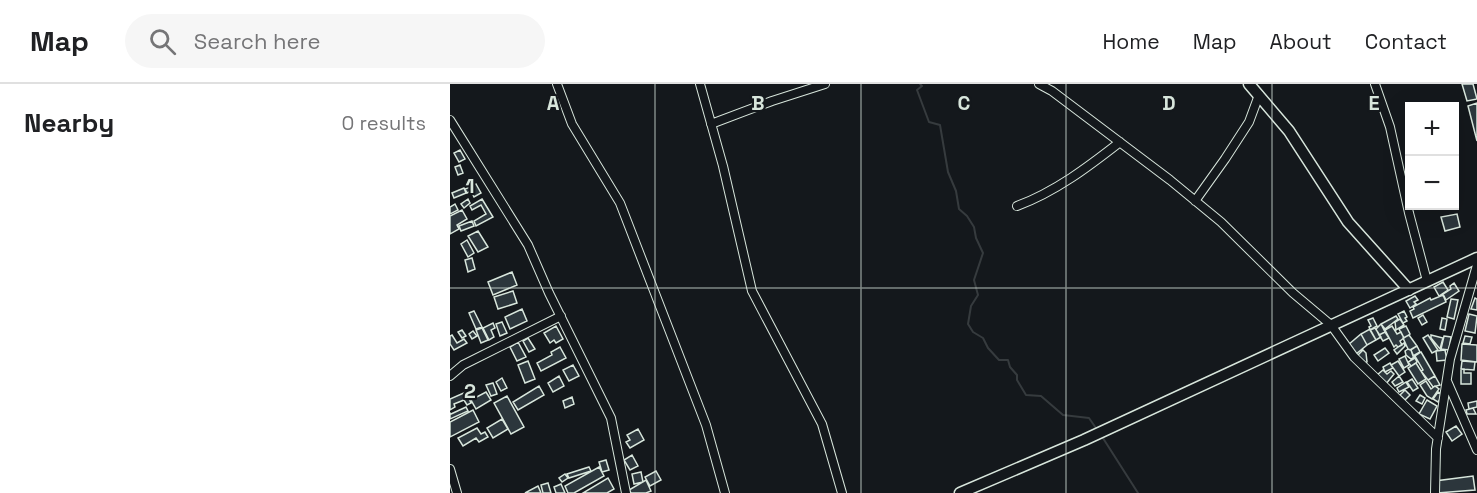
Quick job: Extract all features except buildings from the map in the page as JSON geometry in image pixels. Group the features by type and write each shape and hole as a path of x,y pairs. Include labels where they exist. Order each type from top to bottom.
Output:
{"main road":[{"path":"1249,84 1289,131 1348,222 1409,290"},
{"path":"960,493 1146,412 1477,258"}],"street":[{"path":"557,84 572,124 620,203 706,425 725,493"},
{"path":"700,84 723,166 752,291 822,424 842,493"},
{"path":"711,124 825,84"},
{"path":"1039,84 1052,91 1120,142 1221,222 1293,293 1331,326 1354,357 1438,438"},
{"path":"1375,84 1390,127 1427,281"},
{"path":"1195,201 1249,122 1259,95"},
{"path":"450,120 528,245 611,418 626,493"},
{"path":"1017,206 1031,201 1084,170 1120,142"},
{"path":"1435,493 1438,438 1450,359 1477,266"},
{"path":"450,376 463,364 561,316"},
{"path":"1447,381 1477,450"},
{"path":"450,469 457,493"}],"waterway":[{"path":"920,84 922,86 917,90 929,122 940,125 948,172 956,191 959,209 974,227 983,253 974,280 978,295 971,306 968,324 973,332 983,338 988,348 999,360 1008,360 1026,395 1041,396 1063,415 1089,418 1098,431"},
{"path":"1101,435 1138,493"}]}
